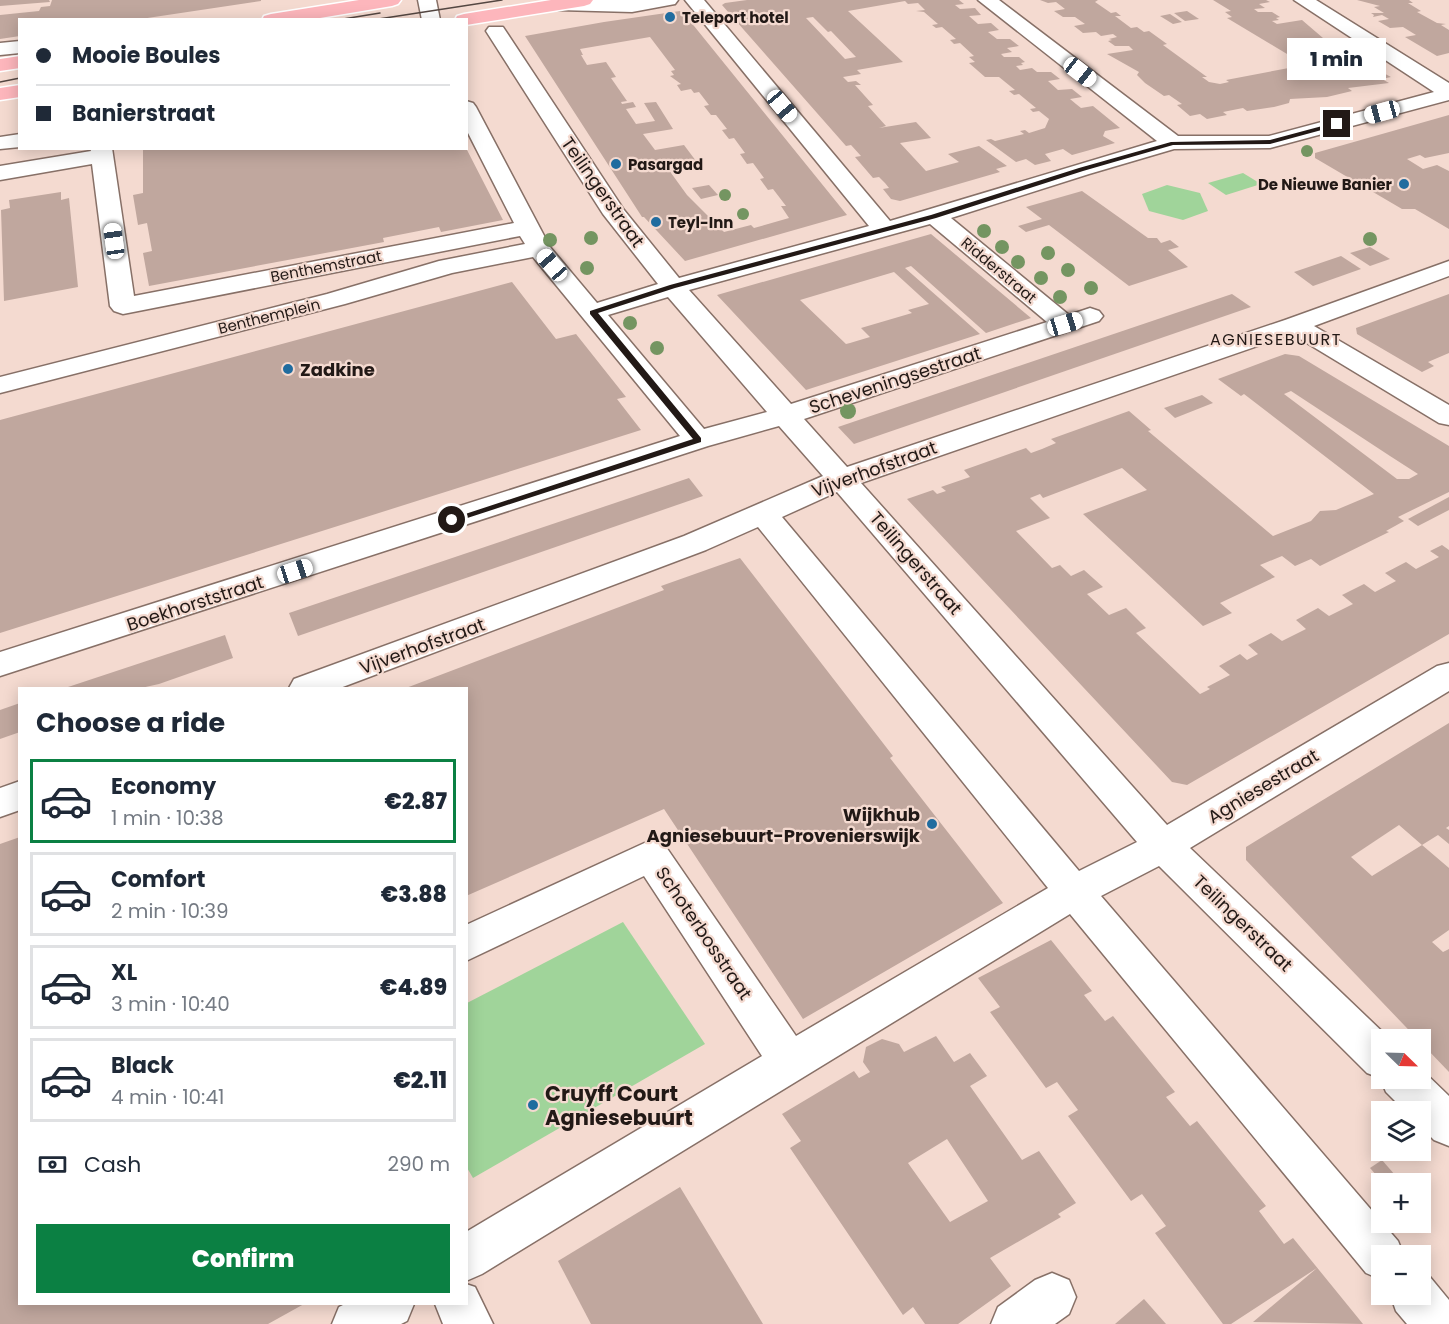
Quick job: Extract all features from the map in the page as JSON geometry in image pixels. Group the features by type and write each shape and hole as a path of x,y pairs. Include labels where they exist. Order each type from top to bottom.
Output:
{"main road":[{"path":"283,18 392,0"},
{"path":"468,19 584,0"},
{"path":"0,65 18,62"},
{"path":"0,94 18,91"}],"street":[{"path":"427,0 431,18"},
{"path":"559,4 632,6 669,0"},
{"path":"694,0 884,229"},
{"path":"987,0 1173,143"},
{"path":"1303,0 1449,93"},
{"name":"Teilingerstraat","path":"496,31 615,214 673,287 1163,846 1371,1048"},
{"path":"0,49 18,46"},
{"path":"593,312 673,287 934,216 1081,169 1173,143 1270,142 1449,93"},
{"path":"468,111 534,238 698,440"},
{"path":"0,143 18,140"},
{"path":"0,173 101,152"},
{"name":"Benthemstraat","path":"101,152 123,306 534,238"},
{"name":"Ridderstraat","path":"934,216 1065,324"},
{"name":"Benthemplein","path":"0,384 336,299 534,238"},
{"name":"Vijverhofstraat","path":"309,687 696,543 842,478 1294,325 1449,268"},
{"name":"Scheveningsestraat","path":"698,440 787,415 1090,316"},
{"path":"1294,325 1449,417"},
{"name":"Boekhorststraat","path":"0,664 698,440"},
{"path":"762,512 1074,892 1372,1245"},
{"name":"Agniesestraat","path":"1074,892 1163,846 1449,675"},
{"path":"0,803 18,796"},
{"name":"Schoterbosstraat","path":"468,943 651,855 790,1062"},
{"path":"468,1257 1074,892"},
{"path":"1412,1089 1449,1125"},
{"path":"1015,1324 1052,1297"},
{"path":"356,1324 388,1305"},
{"path":"459,1305 469,1324"},
{"path":"1422,1305 1438,1324"}],"green space":[{"path":"1243,173 1261,184 1226,195 1208,183"},
{"path":"1167,185 1200,193 1208,211 1183,220 1149,211 1142,194"},
{"name":"Cruyff Court Agniesebuurt","path":"623,922 705,1044 473,1178 468,1169 468,1002"}],"building":[{"path":"0,0 49,0 50,2 0,6"},
{"path":"52,0 261,0 147,18 18,18 18,36 0,39 0,15 39,11 41,7 50,6"},
{"path":"747,0 959,0 964,4 955,5 960,9 975,8 981,15 969,16 978,24 991,23 999,30 988,32 997,39 1010,39 1019,46 1007,48 1012,52 1001,54 1004,57 1019,57 1025,62 1021,63 1023,65 1016,66 1020,70 1032,68 1037,72 1051,72 1060,79 1048,81 1058,90 1072,89 1082,97 1070,99 1076,104 1081,108 1093,106 1120,128 1105,131 1103,136 1115,143 1072,155 1063,149 1045,154 1051,161 1035,165 1026,159 1016,162 986,140 995,141 1024,134 1020,131 1025,130 1029,133 1045,128 1049,119 1039,111 1033,112 1030,109 1036,108 1019,94 1014,95 1009,91 1015,90 999,77 985,77 969,63 975,62 969,57 974,56 960,43 954,44 950,40 956,39 942,27 936,28 932,25 938,24 924,12 916,11 925,10 918,3 908,4 905,1 848,11 903,62 857,70 861,74 843,77 848,82 856,81 861,85 855,85 873,105 868,106 886,126 879,128 916,122 931,138 900,143 926,171 959,162 948,154 979,146 1007,166 996,169 1000,172 900,201 891,199 883,189 889,188 885,183 879,177 873,178 855,157 861,156 851,145 846,146 722,5","holes":["813,17 828,32 831,31 856,57 845,59 806,18"]},
{"path":"1040,0 1098,0 1095,2 1111,13 1116,12 1121,16 1115,16 1131,28 1137,27 1144,32 1149,31 1167,44 1163,45 1207,77 1202,77 1209,82 1220,84 1229,82 1226,80 1294,67 1297,70 1307,68 1308,63 1301,59 1297,60 1227,18 1232,17 1225,12 1231,11 1213,0 1266,0 1270,2 1259,4 1265,8 1254,9 1258,12 1272,12 1280,17 1276,18 1279,20 1272,21 1277,24 1302,20 1323,38 1345,46 1362,58 1357,59 1391,77 1382,79 1389,83 1348,88 1352,91 1327,97 1290,99 1289,103 1274,107 1247,111 1243,108 1223,112 1227,115 1207,119 1200,114 1190,116 1177,105 1182,104 1169,95 1164,96 1145,83 1137,75 1139,72 1107,54 1133,50 1129,46 1115,46 1108,41 1117,37 1113,34 1101,36 1096,32 1083,33 1074,26 1085,24 1075,17 1063,17 1054,11 1065,9 1056,2 1048,3"},
{"path":"1357,0 1409,0 1413,3 1408,3 1421,11 1417,12 1437,23 1446,24 1441,25 1449,30 1449,53 1437,56 1405,37 1416,35 1403,27 1390,28 1378,21 1389,19 1382,15 1373,17 1371,13 1384,13 1374,7 1380,6"},
{"path":"680,11 847,215 685,261 642,217 525,36","holes":["650,37 675,70 671,71 674,75 670,76 681,84 677,85 681,91 691,89 694,93 699,92 709,105 704,106 711,115 716,115 727,129 722,130 725,134 729,139 734,138 745,153 740,154 747,164 753,163 764,178 760,179 768,190 773,189 786,206 781,206 789,218 754,228 751,225 724,232 687,195 666,166 696,161 684,145 655,150 643,134 673,129 656,102 644,103 655,121 636,124 626,109 636,107 633,102 622,104 621,102 627,101 611,78 616,77 606,62 587,65 580,49"]},
{"path":"1187,11 1199,19 1185,21 1174,13"},
{"path":"1170,14 1182,22 1173,24 1160,16"},
{"name":"De Nieuwe Banier","path":"1449,115 1449,153 1425,158 1420,155 1407,159 1423,169 1437,165 1449,171 1449,229 1415,209 1402,209 1315,158 1315,153"},
{"path":"143,150 467,150 503,220 441,232 439,227 383,238 384,242 149,286 143,253 152,251 147,223 138,225 133,195 143,193"},
{"path":"709,185 718,195 701,199 692,188"},
{"path":"1082,191 1148,238 1157,238 1161,243 1170,240 1179,247 1168,250 1188,267 1129,286 1049,225 1026,232 1018,226 1042,219 1026,207"},
{"path":"61,192 61,200 69,198 78,287 4,301 1,210 10,208 9,200"},
{"path":"931,234 1031,318 986,333 911,266 905,268 980,334 806,390 717,295","holes":["894,272 929,304 908,310 912,313 861,328 870,337 846,344 800,300"]},
{"path":"1370,247 1390,259 1370,266 1350,253"},
{"path":"1341,256 1361,269 1313,286 1294,272"},
{"path":"512,282 556,339 576,334 626,397 617,399 641,430 0,633 0,420"},
{"path":"1232,294 1251,307 854,444 838,427"},
{"path":"1449,294 1449,353 1428,362 1434,366 1422,372 1357,334 1356,328"},
{"path":"1285,354 1299,356 1449,446 1449,492 1398,517 1404,521 1386,531 1389,532 1320,566 1311,559 1295,566 1282,556 1260,565 1275,577 1220,603 1232,613 1203,626 1083,514 1147,490 1122,468 1043,498 1040,494 1030,498 1050,518 1016,531 1052,568 1060,565 1071,576 1084,570 1103,587 1087,594 1109,615 1126,608 1146,628 1136,633 1200,694 1210,689 1207,687 1230,675 1219,666 1240,654 1247,660 1258,654 1248,645 1271,633 1282,641 1306,629 1296,620 1318,608 1329,616 1353,604 1342,595 1364,584 1375,592 1396,581 1385,573 1406,562 1416,569 1439,557 1430,551 1442,545 1449,550 1449,634 1187,785 1172,782 907,499 933,490 937,494 946,491 941,487 970,477 964,470 1026,448 1031,453 1056,443 1051,439 1129,411 1151,430 1148,431 1273,536 1311,521 1320,511 1336,510 1374,494 1244,394 1241,396 1218,379","holes":["1291,391 1418,474 1409,479 1397,479 1284,394"]},
{"path":"1202,395 1213,403 1175,418 1164,408"},
{"path":"689,478 703,496 298,636 289,613"},
{"path":"1449,497 1449,510 1418,526 1408,519"},
{"path":"740,558 893,756 890,758 1003,903 803,1019 664,809 468,895 468,687 409,687 664,590 661,586"},
{"path":"225,635 233,658 146,687 68,687"},
{"path":"18,704 18,733 0,739 0,710"},
{"path":"1449,723 1449,826 1446,828 1449,830 1449,844 1438,835 1422,845 1449,868 1449,930 1432,942 1443,952 1449,949 1449,1072 1431,1053 1431,1029 1408,1029 1246,860 1246,847","holes":["1399,825 1422,845 1372,876 1351,857"]},
{"path":"18,838 18,1305 302,1305 268,1324 0,1324 0,844"},
{"path":"1051,940 1092,991 1084,995 1105,1021 1113,1016 1175,1092 1166,1097 1190,1126 1197,1121 1266,1206 1259,1211 1284,1244 1293,1238 1363,1324 1253,1322 1317,1268 1231,1324 1223,1324 1155,1233 1166,1226 1142,1194 1131,1201 1068,1116 1078,1110 1057,1082 1046,1088 990,1012 1000,1007 978,978"},
{"path":"936,1036 954,1062 970,1053 987,1076 970,1086 1022,1160 1039,1151 1076,1203 1058,1214 1061,1217 990,1258 1011,1286 958,1324 925,1324 913,1307 903,1315 790,1148 801,1141 782,1114 854,1071 859,1078 870,1072 863,1062 866,1047 882,1039 899,1044 904,1052","holes":["947,1139 988,1201 950,1222 908,1163"]},
{"path":"1383,1161 1393,1173 1374,1173 1370,1168"},
{"path":"680,1187 763,1324 591,1324 558,1261"},
{"path":"1144,1299 1166,1324 1115,1324"}],"tram line":[{"path":"385,18 502,0"},
{"path":"349,18 380,13"},
{"path":"0,82 18,78"}],"place":[{"name":"Teleport hotel","path":"670,17"},
{"name":"Pasargad","path":"616,164"},
{"name":"De Nieuwe Banier","path":"1404,184"},
{"name":"Teyl-Inn","path":"656,222"},
{"name":"Zadkine","path":"288,369"},
{"name":"Wijkhub Agniesebuurt-Provenierswijk","path":"932,824"},
{"name":"Cruyff Court Agniesebuurt","path":"533,1105"}],"district":[{"name":"AGNIESEBUURT","path":"1276,339"}],"route":[{"path":"452,520 698,440 593,312 673,287 934,216 1081,169 1173,143 1270,142 1337,124"}]}
